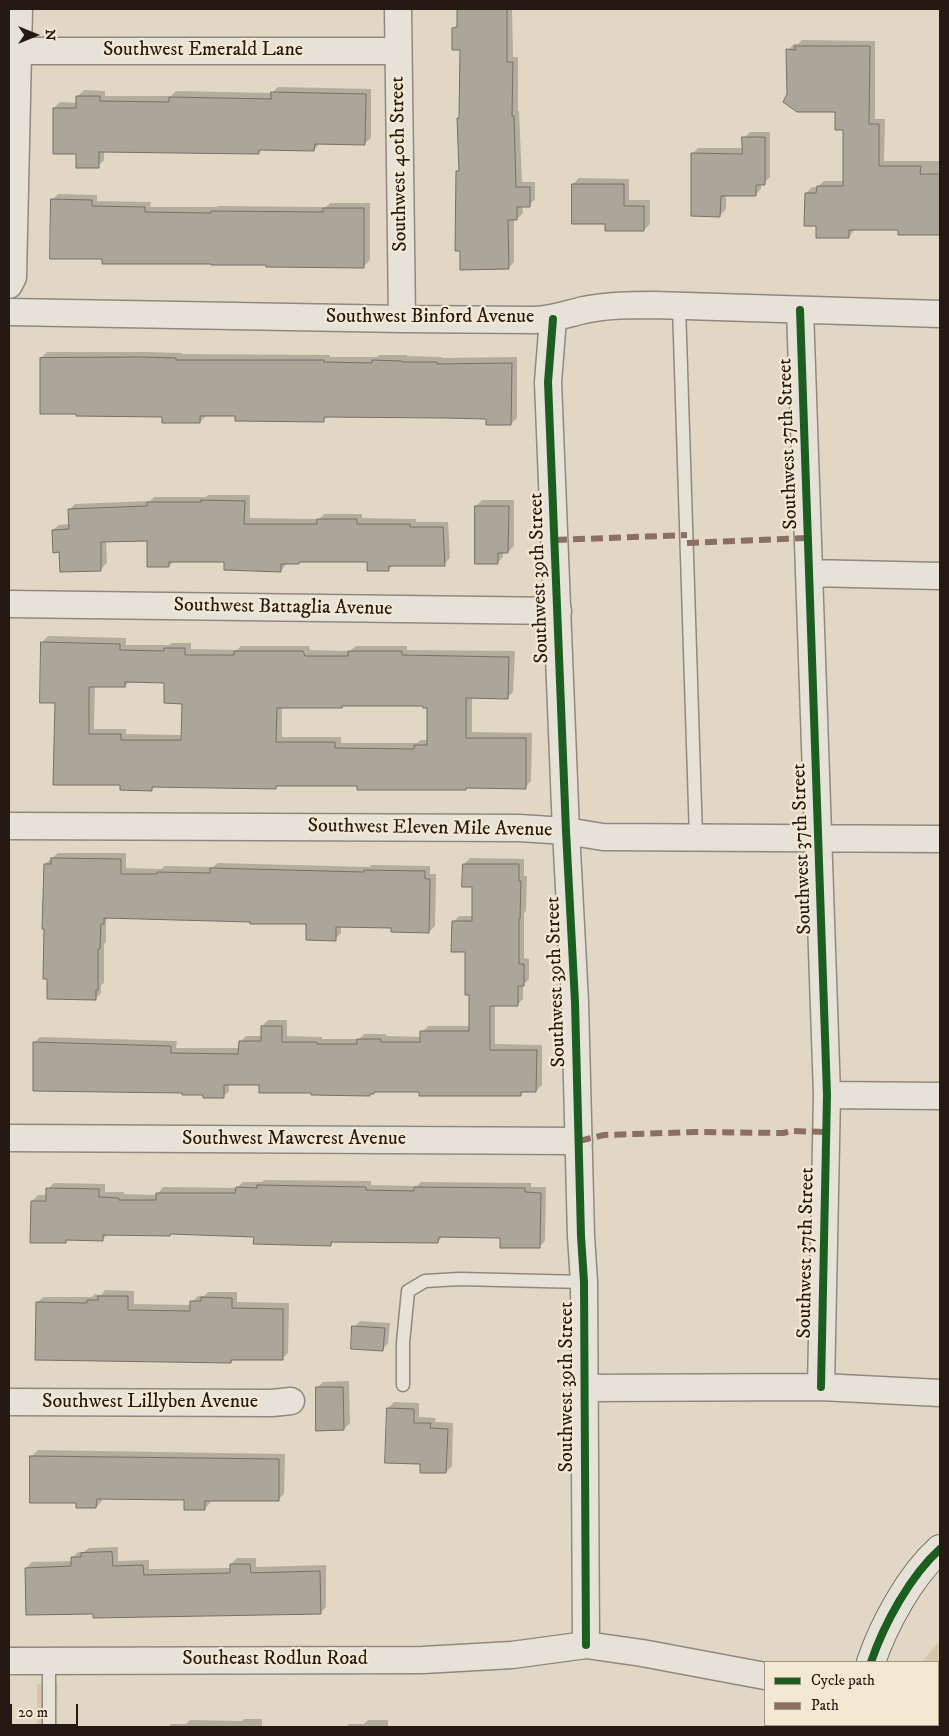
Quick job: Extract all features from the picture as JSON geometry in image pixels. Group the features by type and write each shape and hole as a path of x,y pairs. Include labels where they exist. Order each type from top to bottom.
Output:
{"main road":[{"path":"871,1661 889,1619 903,1596 940,1549"}],"street":[{"path":"9,285 14,277 14,50 19,9"},
{"name":"Southwest 40th Street","path":"398,9 402,319"},
{"name":"Southwest Emerald Lane","path":"14,50 398,51"},
{"name":"Southwest Binford Avenue","path":"9,312 402,319 553,318 617,305 940,314"},
{"name":"Southwest 37th Street","path":"800,310 827,1095 821,1387"},
{"name":"Southwest 39th Street","path":"553,318 548,382 566,831 575,1002 584,1282 586,1645"},
{"path":"810,573 940,576"},
{"name":"Southwest Battaglia Avenue","path":"9,604 558,611"},
{"name":"Southwest Eleven Mile Avenue","path":"9,826 519,828 566,831 603,837 940,839"},
{"path":"827,1095 940,1096"},
{"name":"Southwest Mawcrest Avenue","path":"9,1138 579,1141"},
{"path":"584,1388 821,1387 940,1393"},
{"name":"Southwest Lillyben Avenue","path":"9,1402 272,1403 291,1401"},
{"name":"Southeast Rodlun Road","path":"9,1661 423,1660 512,1655 586,1645 642,1653 764,1676"}],"lane":[{"path":"679,306 696,838"},
{"path":"403,1385 403,1343 408,1291 425,1281 459,1279 584,1282"},
{"path":"49,1660 49,1727"}],"shaded area":[{"path":"940,1640 940,1727 893,1727 939,1726 939,1661 923,1661"},
{"path":"58,1683 57,1727 37,1727 37,1684"}],"building":[{"path":"458,9 507,9 507,62 513,62 512,116 514,116 516,187 530,187 530,207 517,207 517,220 508,220 509,269 460,270 460,251 455,251 456,171 459,171 457,118 459,118 460,50 452,50 452,28 457,27"},
{"path":"795,46 870,46 869,124 879,124 879,166 921,166 920,174 940,174 940,235 898,235 898,230 849,230 849,238 816,238 816,226 804,226 805,193 816,193 817,186 843,186 843,130 835,130 835,112 797,112 783,102 787,94 786,49 795,50"},
{"path":"271,92 366,94 365,145 315,144 314,151 259,150 259,154 99,152 99,168 76,168 76,154 53,154 53,108 76,108 76,96 100,96 100,101 169,102 169,97 271,99"},
{"path":"742,137 765,137 765,185 756,185 756,196 721,196 720,217 691,216 691,153 742,154"},
{"path":"572,184 624,184 624,206 644,206 644,231 605,231 605,224 572,224"},
{"path":"51,199 92,200 92,206 145,207 145,212 323,212 323,208 364,208 364,268 266,267 266,265 211,264 102,264 102,259 50,259"},
{"path":"40,358 176,358 176,360 324,360 324,362 372,363 372,360 437,362 437,364 512,363 511,425 486,425 486,419 324,417 324,422 235,421 235,416 200,416 200,423 162,423 162,417 40,414"},
{"path":"201,500 245,501 244,524 317,524 317,519 357,519 357,524 410,524 410,527 443,527 445,566 389,566 389,571 367,571 367,562 299,562 299,564 281,564 281,572 224,570 224,562 169,562 169,567 147,567 147,541 101,542 101,571 60,572 59,552 53,553 52,530 69,529 68,509 147,506 147,502 201,502"},
{"path":"475,506 509,506 508,553 498,553 498,564 475,564"},
{"path":"41,642 120,644 120,650 164,651 164,648 185,648 185,655 234,655 234,651 303,651 305,656 348,656 348,651 402,651 402,655 509,657 508,699 466,698 466,738 526,738 526,789 357,790 357,786 276,786 276,789 152,787 152,791 120,790 120,785 53,785 55,703 40,703","holes":["125,682 164,683 164,703 182,704 181,740 121,740 121,734 89,734 89,687 125,687","342,706 423,706 423,708 427,708 427,745 414,745 414,749 335,748 335,742 276,742 277,708 342,708"]},
{"path":"51,858 121,859 121,874 157,874 157,872 210,873 210,868 364,872 364,870 425,871 425,879 430,879 429,933 391,932 391,928 336,927 336,941 306,940 306,924 250,924 250,922 104,918 104,924 101,924 100,949 98,949 98,990 96,990 96,1000 47,999 47,979 43,979 44,929 42,929 44,864 51,864"},
{"path":"463,864 519,864 519,881 521,881 519,964 524,964 524,986 518,986 518,1006 490,1006 490,1050 537,1050 536,1092 521,1092 521,1096 419,1096 419,1092 374,1092 370,1096 311,1095 311,1093 259,1093 259,1085 224,1085 224,1098 203,1098 203,1095 182,1095 182,1093 33,1091 33,1042 171,1046 171,1053 238,1054 239,1041 261,1041 261,1026 282,1026 282,1042 317,1042 317,1044 357,1044 357,1039 381,1039 381,1042 420,1042 420,1031 469,1031 469,995 465,995 465,952 451,952 452,921 472,921 472,887 462,887"},
{"path":"257,1185 366,1187 366,1190 414,1191 414,1187 525,1188 525,1192 541,1193 540,1248 500,1248 500,1238 439,1237 438,1243 331,1242 331,1246 253,1244 254,1237 170,1234 170,1236 103,1235 103,1241 66,1240 66,1243 30,1243 31,1201 46,1201 46,1188 99,1189 99,1197 119,1198 119,1200 156,1200 156,1193 235,1193 236,1187 257,1188"},
{"path":"98,1296 128,1296 128,1310 190,1311 190,1301 201,1301 201,1297 232,1298 232,1308 283,1309 283,1360 231,1360 231,1363 35,1360 36,1302 87,1303 87,1300 98,1300"},
{"path":"352,1326 385,1328 383,1351 351,1349"},
{"path":"316,1387 343,1387 344,1430 316,1431"},
{"path":"387,1408 414,1409 414,1423 431,1423 430,1428 448,1429 446,1473 420,1473 420,1464 385,1463"},
{"path":"30,1456 279,1459 279,1501 205,1501 205,1510 184,1510 184,1500 97,1499 96,1508 76,1508 76,1503 30,1503"},
{"path":"112,1552 113,1566 143,1565 144,1575 230,1573 230,1564 250,1564 251,1573 320,1571 321,1614 93,1618 93,1614 26,1615 25,1568 71,1566 71,1557 81,1557 81,1553"}],"marked path":[{"path":"555,540 687,535"},
{"path":"687,543 808,538"},
{"path":"579,1141 604,1135 696,1132 826,1132"}],"cycle path":[{"path":"800,310 827,1095 821,1387"},
{"path":"553,319 548,382 566,831 575,1002 581,1236 584,1282 586,1645"},
{"path":"871,1661 876,1647 899,1601 918,1573 940,1549"}]}
